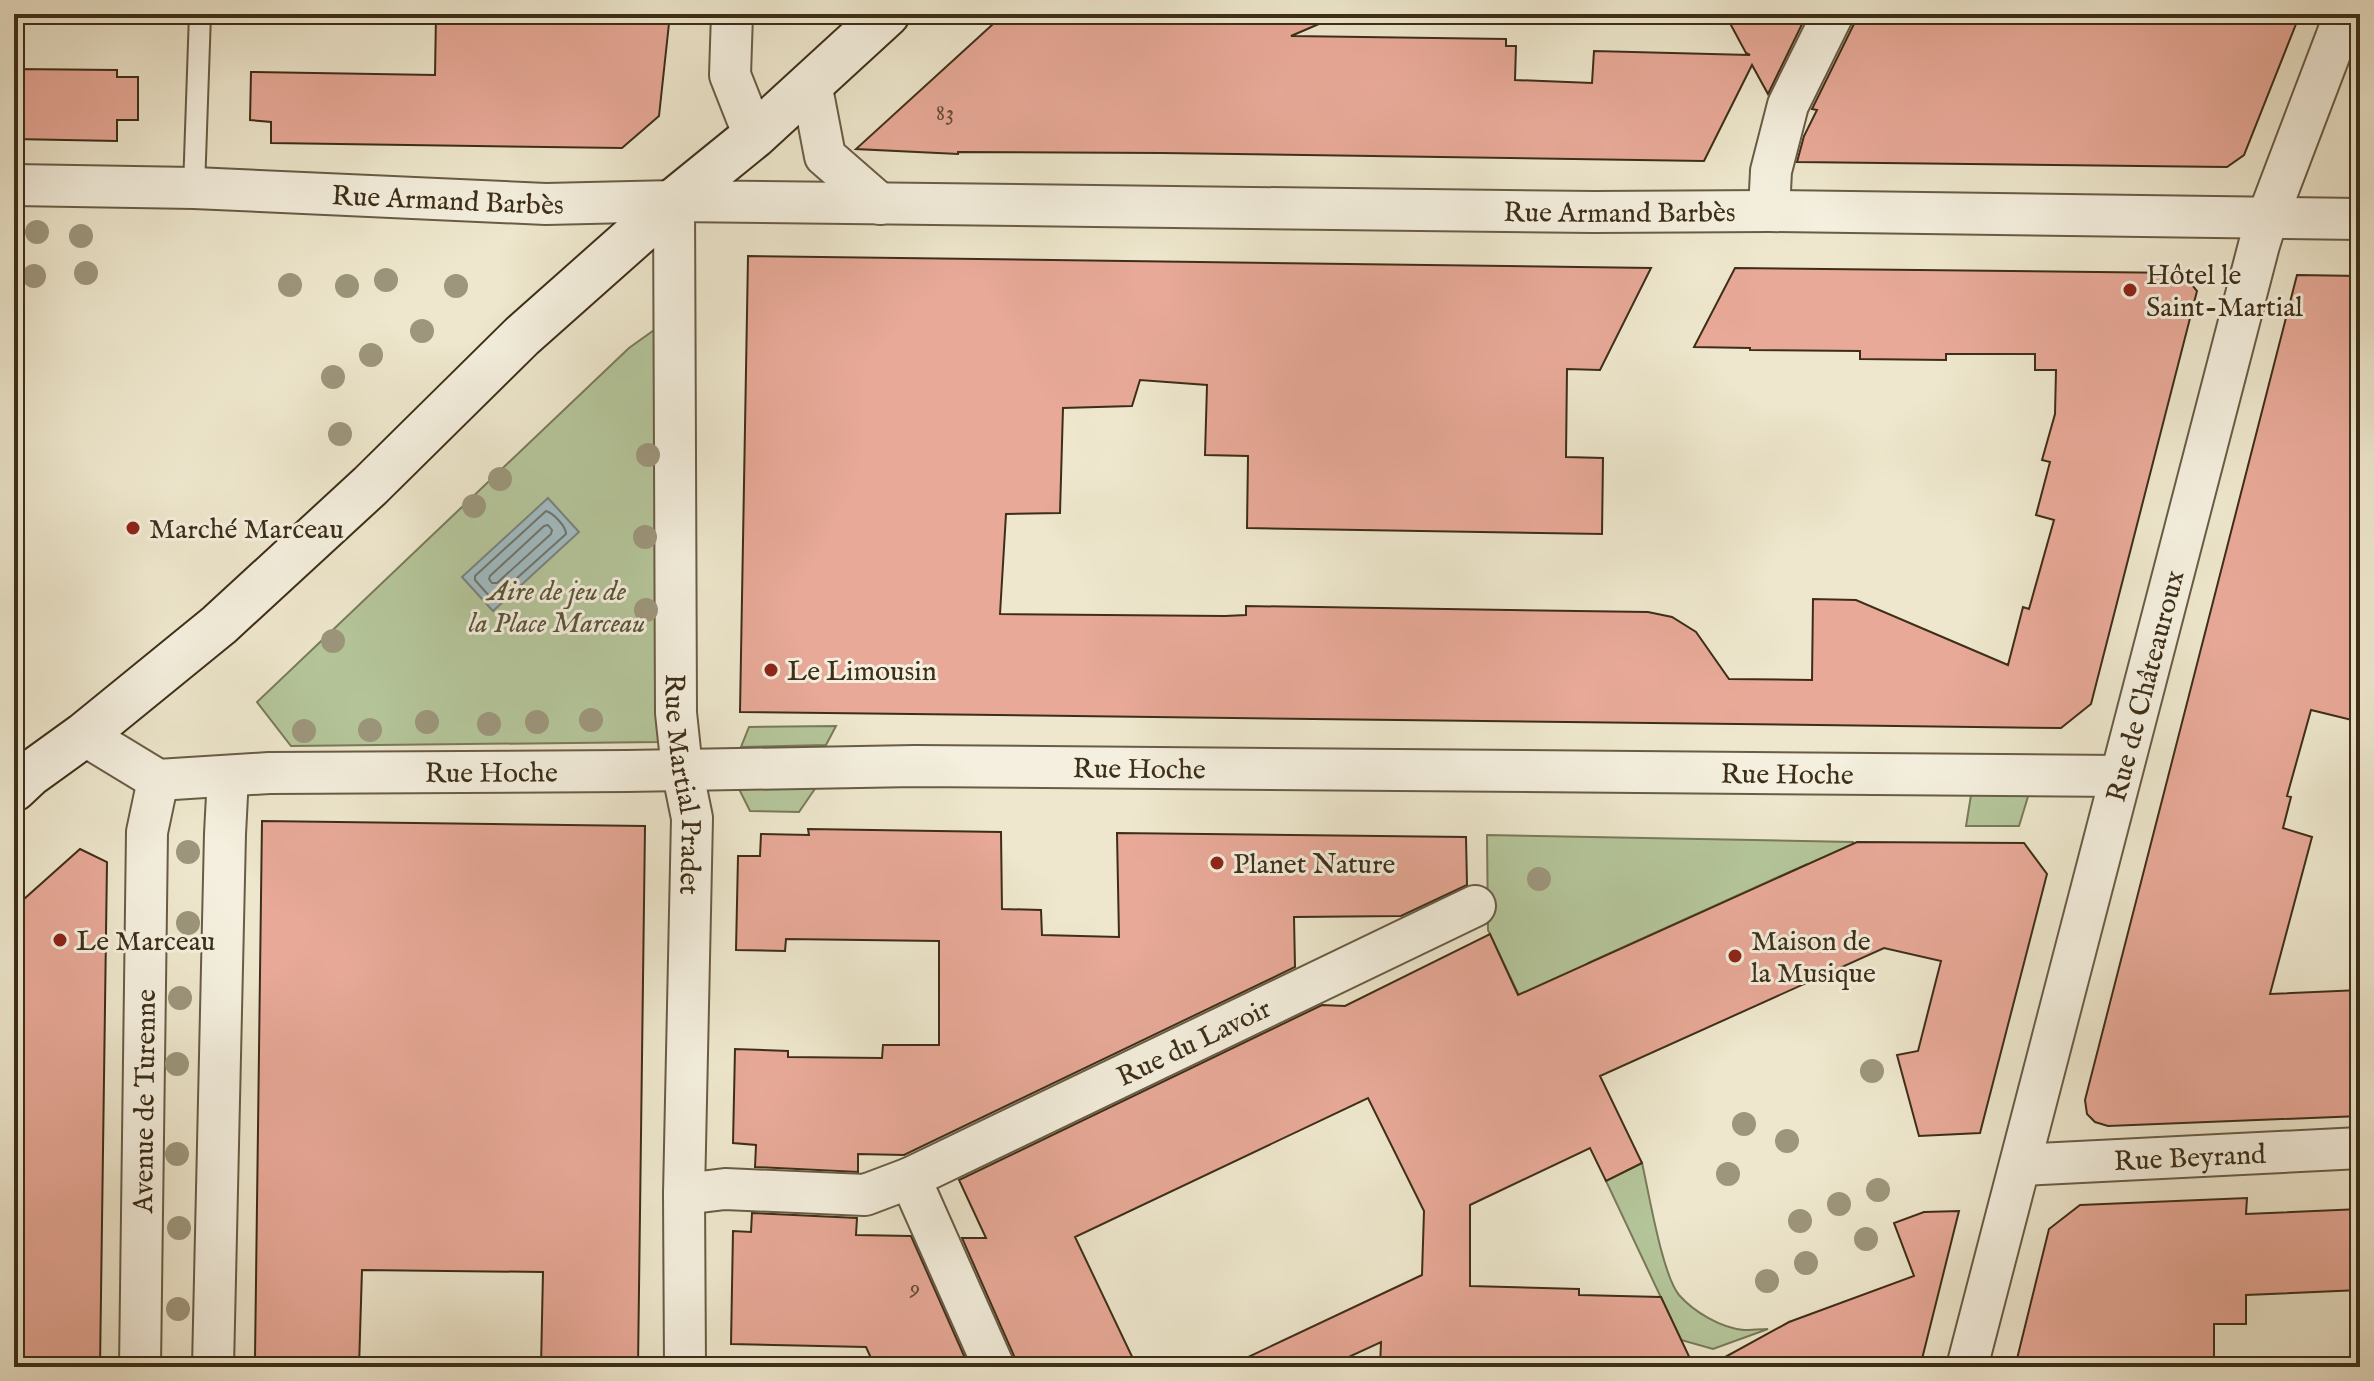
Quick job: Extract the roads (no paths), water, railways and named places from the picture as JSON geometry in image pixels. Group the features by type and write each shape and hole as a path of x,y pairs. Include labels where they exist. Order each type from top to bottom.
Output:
{"street":[{"path":"732,14 730,75 754,136"},
{"path":"19,779 84,735 219,625 370,486 502,355 674,201 754,136 887,14"},
{"path":"1769,211 1771,171 1788,105 1833,14"},
{"name":"Rue de Châteauroux","path":"1967,1367 2267,219 2345,14"},
{"path":"811,83 825,156 880,204"},
{"name":"Rue Armand Barbès","path":"14,185 194,188 546,204 674,201 2360,219"},
{"name":"Rue Martial Pradet","path":"674,201 676,713 682,769 692,818 684,1194 685,1367"},
{"path":"84,735 158,780"},
{"name":"Rue Hoche","path":"158,780 269,773 1099,767 2119,776"},
{"path":"213,1367 228,776"},
{"name":"Avenue de Turenne","path":"140,1367 147,832 158,780"},
{"name":"Rue du Lavoir","path":"684,1194 725,1189 865,1195 910,1178 1475,906"},
{"name":"Rue Beyrand","path":"2020,1165 2360,1148"},
{"path":"910,1178 994,1367"}],"lane":[{"path":"194,188 200,14"}],"water":[{"path":"548,498 579,532 493,611 462,577"}],"place":[{"name":"Hôtel le Saint-Martial","path":"2130,290"},
{"name":"Marché Marceau","path":"133,528"},
{"name":"Le Limousin","path":"771,670"},
{"name":"Planet Nature","path":"1217,863"},
{"name":"Le Marceau","path":"60,940"},
{"name":"Maison de la Musique","path":"1735,956"}],"park label":[{"name":"Aire de jeu de la Place Marceau","path":"557,606"}]}
